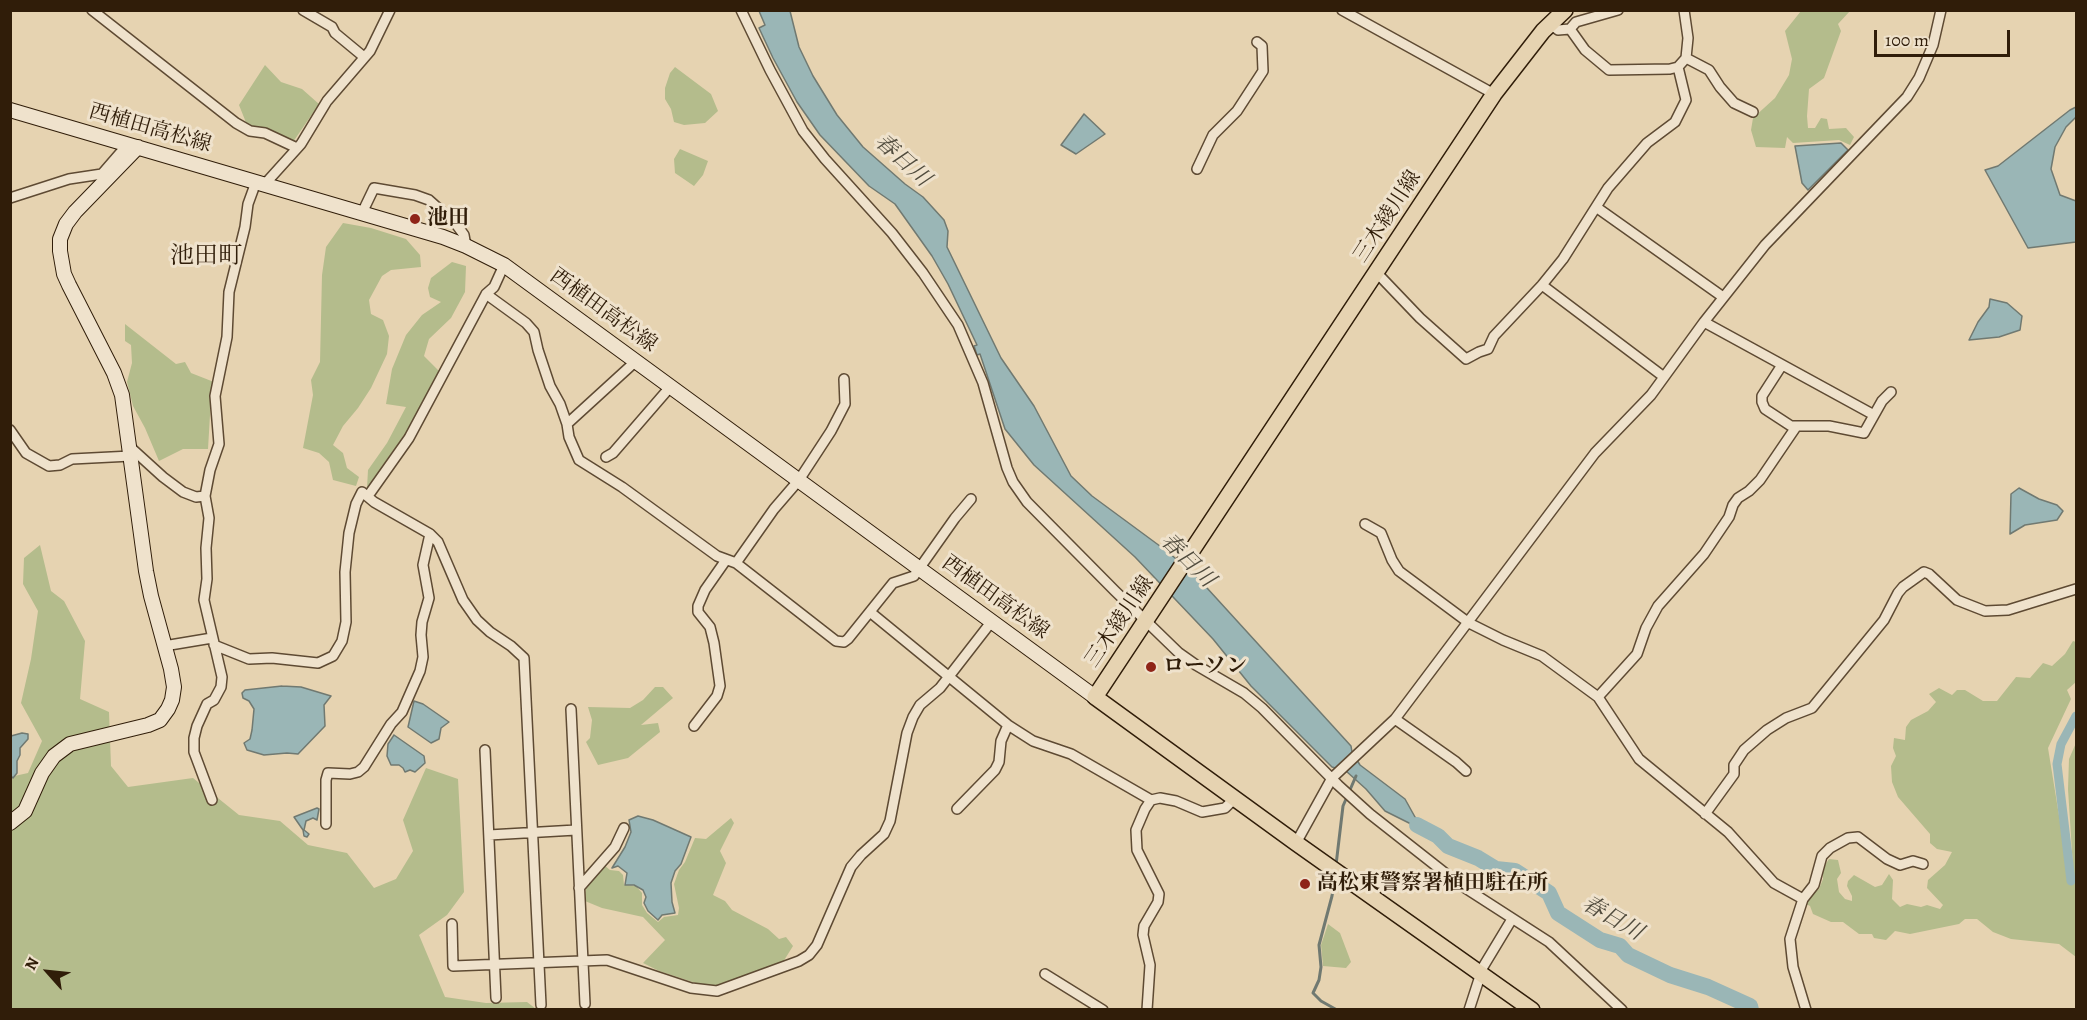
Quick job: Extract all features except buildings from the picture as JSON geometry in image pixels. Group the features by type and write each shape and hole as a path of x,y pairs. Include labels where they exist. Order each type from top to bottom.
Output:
{"main road":[{"name":"三木綾川線","path":"1532,1010 1296,843 1095,696 1494,94 1550,24 1565,10"},
{"name":"西植田高松線","path":"10,110 362,213 466,246 504,265 1095,696"},
{"path":"10,824 25,811 49,762 70,744 160,720 172,700 174,687 146,571 122,395 114,373 69,285 60,251 60,239 66,224 133,146"}],"street":[{"path":"92,10 236,123 250,131 265,133 297,148"},
{"path":"303,10 332,27 335,33 364,57"},
{"path":"212,800 194,752 197,726 207,705 214,700 221,687 222,677 204,600 207,579 208,518 205,496 210,470 219,444 215,396 227,337 229,292 245,227 248,204 260,183 297,148 327,100 370,51 390,10"},
{"path":"741,10 770,70 804,131 825,159 892,233 923,273 958,325 983,383 1013,482 1045,521 1188,659 1231,684 1262,708 1370,814 1459,884 1549,942 1622,1010"},
{"path":"1342,10 1494,94"},
{"path":"1550,24 1558,30 1570,29 1576,22 1618,10"},
{"path":"1570,29 1586,50 1609,70 1637,68 1658,71 1678,67 1686,58 1688,38 1684,10"},
{"path":"1296,843 1333,777 1395,719 1595,453 1651,395 1723,297 1765,245 1907,97 1919,78 1933,45 1941,10"},
{"path":"1197,169 1213,135 1237,111 1263,71 1262,46 1257,42"},
{"path":"1686,58 1709,70 1734,103 1753,112"},
{"path":"1376,272 1420,318 1466,359 1488,349 1494,336 1563,259 1608,188 1647,143 1675,122 1686,100 1678,67"},
{"path":"10,198 69,179 102,174 133,146"},
{"path":"362,213 374,188 415,195 429,200 444,211 464,235 466,246"},
{"path":"1596,207 1723,297"},
{"path":"368,496 409,438 486,294 494,287 504,265"},
{"path":"1542,285 1664,377"},
{"path":"486,294 526,323 534,332 550,386 560,404 569,437 579,460 622,487 717,556 736,563 836,641 844,642 848,639 893,583 914,576 921,569 955,518 971,499"},
{"path":"1704,322 1874,415"},
{"path":"567,424 636,361"},
{"path":"1782,365 1762,396 1762,402 1765,408 1796,427 1829,426 1864,433 1882,401 1891,393"},
{"path":"736,563 774,509 799,480 831,431 845,404 844,379"},
{"path":"606,457 613,453 671,386"},
{"path":"1598,697 1637,654 1646,628 1658,606 1704,554 1729,517 1738,498 1760,480 1796,427"},
{"path":"10,430 26,453 49,466 60,465 72,459 130,452 183,492 196,497 205,496"},
{"path":"164,646 213,641 249,659 272,658 318,663 333,656 342,641 346,622 345,572 349,533 356,504 362,492 430,534 438,542 463,600 477,620 524,658 541,1005"},
{"path":"1365,524 1381,533 1392,560 1399,570 1468,623 1542,656 1598,697 1639,759 1728,832 1774,883 1803,899"},
{"path":"326,824 328,773 350,774 364,767 391,724 402,712 420,671 423,657 422,622 429,598 423,565 430,534"},
{"path":"694,726 717,696 720,686 710,627 698,612 698,606 705,590 726,560"},
{"path":"1705,814 1734,774 1734,765 1752,741 1786,718 1812,708 1884,620 1898,593 1924,572 1957,600 1985,611 2008,610 2076,589"},
{"path":"870,612 1008,725 1033,741 1071,754 1152,800"},
{"path":"452,924 453,966 607,960 691,988 717,991 791,964 809,955 817,945 851,867 884,834 890,821 907,733 913,717 920,705 948,678 992,621"},
{"path":"571,709 585,1004"},
{"path":"1395,719 1466,771"},
{"path":"957,809 995,770 999,762 1001,741 1008,725"},
{"path":"485,750 496,998"},
{"path":"1147,1010 1150,965 1143,935 1144,926 1158,902 1159,894 1137,850 1136,830 1144,809 1152,800 1160,798 1176,801 1202,812 1225,808 1235,798"},
{"path":"579,888 615,847 624,828"},
{"path":"489,835 576,830"},
{"path":"1806,1010 1793,967 1790,939 1803,899 1814,885 1822,856 1830,848 1848,838 1858,837 1887,859 1900,865 1913,861 1923,864"},
{"path":"1469,1010 1480,973 1512,920"},
{"path":"1045,974 1103,1010"}],"green space":[{"path":"1801,11 1850,11 1838,24 1841,31 1824,78 1809,89 1807,116 1808,128 1815,128 1821,118 1827,119 1829,129 1846,128 1854,137 1850,145 1839,140 1793,143 1787,137 1785,148 1756,147 1751,130 1753,118 1775,98 1789,75 1792,59 1785,31"},
{"path":"265,65 281,82 302,89 319,104 293,142 247,125 239,105"},
{"path":"675,67 711,94 718,111 705,123 684,125 674,122 671,109 665,99 665,88 670,73"},
{"path":"680,149 708,161 703,175 694,186 675,173 674,159"},
{"path":"343,223 371,228 406,239 420,255 421,267 391,270 382,276 369,300 371,314 383,320 389,336 387,354 371,388 343,426 333,445 343,453 347,468 359,477 356,486 333,480 329,462 319,453 303,448 313,395 311,380 320,362 322,275 326,247"},
{"path":"452,262 466,266 465,292 451,318 429,339 424,356 439,371 409,428 367,488 368,470 387,443 406,407 386,404 392,369 406,335 422,315 441,302 430,297 428,288 431,278"},
{"path":"125,324 176,364 185,362 191,373 214,382 208,449 183,449 159,461 133,406 127,382 132,363 131,345 125,341"},
{"path":"40,545 51,591 64,601 85,641 80,699 109,712 111,766 128,787 193,778 239,815 280,821 308,845 347,853 374,888 396,879 413,851 403,820 426,768 458,779 464,892 447,915 419,935 445,997 486,1003 527,1002 536,1009 11,1009 10,777 28,773 42,741 21,703 31,659 38,611 23,584 24,558"},
{"path":"2073,641 2076,642 2076,682 2067,690 2071,699 2048,748 2068,871 2073,868 2068,789 2069,759 2076,743 2076,957 2059,944 2011,939 1993,932 1977,919 1965,919 1959,924 1910,934 1895,931 1886,940 1874,938 1872,934 1859,934 1843,922 1831,922 1813,914 1810,906 1806,904 1809,897 1819,889 1823,879 1823,868 1829,859 1838,860 1841,873 1837,879 1839,892 1845,899 1852,901 1847,886 1848,881 1854,875 1875,887 1882,885 1889,874 1893,880 1892,899 1900,907 1907,904 1921,907 1927,905 1940,909 1943,905 1927,888 1928,880 1945,865 1952,852 1937,849 1930,843 1930,834 1898,797 1892,782 1891,766 1896,756 1893,748 1894,738 1905,740 1906,727 1911,720 1928,711 1936,702 1929,694 1939,688 1952,695 1957,690 1965,690 1983,701 1997,701 2016,677 2030,678 2043,663 2052,666 2065,654"},
{"path":"655,687 663,687 673,698 641,725 658,723 660,732 628,758 598,765 586,742 590,738 592,720 588,707 630,708 643,700"},
{"path":"731,818 734,823 720,851 726,863 713,895 725,901 732,910 768,929 779,939 786,937 793,946 783,962 732,982 708,987 659,971 643,963 665,940 643,917 602,908 585,901 586,886 604,865 623,875 624,885 636,886 642,893 642,905 647,913 658,922 664,917 678,915 679,908 674,884 695,838 706,839"},
{"path":"1328,924 1340,933 1351,962 1346,968 1323,966 1321,945"}],"water":[{"path":"759,11 790,11 799,47 813,76 837,115 863,147 923,197 944,220 948,231 947,247 1001,358 1034,406 1071,476 1092,496 1168,552 1197,577 1351,746 1360,765 1405,799 1415,817 1437,837 1385,811 1346,771 1332,767 1251,686 1213,639 1135,557 1034,465 1005,429 980,354 977,355 974,346 977,345 932,256 895,204 869,186 820,135 797,102 773,58 759,28 765,25"},
{"path":"2076,107 2076,117 2066,127 2055,147 2051,169 2060,195 2076,201 2076,242 2028,248 1985,170 1998,166"},
{"path":"1084,114 1105,134 1076,154 1061,145"},
{"path":"1841,143 1848,150 1808,190 1802,183 1795,146"},
{"path":"1990,299 2007,303 2022,316 2020,330 1999,337 1969,340 1989,307"},
{"path":"2019,488 2039,499 2057,505 2063,511 2057,520 2025,525 2010,534 2011,494"},
{"path":"282,686 301,687 331,696 324,705 325,726 298,754 264,755 247,750 244,743 250,739 254,709 249,701 243,698 242,693 245,690"},
{"path":"414,701 423,704 449,722 441,728 439,739 431,743 408,727"},
{"path":"28,734 28,739 20,748 17,773 13,778 11,776 11,736"},
{"path":"394,735 424,756 425,763 415,772 410,770 405,772 399,765 391,765 387,756 388,744"},
{"path":"319,809 317,820 313,818 306,821 304,830 309,834 307,837 304,836 303,830 294,817"},
{"path":"638,816 653,820 691,837 671,883 675,913 662,915 658,920 648,911 644,903 646,897 643,890 634,885 625,885 627,873 618,866 612,868 631,832 629,820"}],"waterway":[{"path":"2071,881 2057,764 2061,744 2076,716"},
{"path":"1336,865 1343,806 1356,776"},
{"name":"春日川","path":"1417,825 1438,836 1448,846 1478,858 1496,869 1515,871 1549,893 1558,913 1600,940 1620,946 1628,955 1670,975 1708,987 1750,1006 1751,1010"},
{"path":"1335,878 1319,945 1321,967 1319,980 1313,993 1321,1001 1337,1010"}],"place":[{"name":"池田","path":"415,219"},
{"name":"ローソン","path":"1151,667"},
{"name":"高松東警察署植田駐在所","path":"1305,884"}],"district":[{"name":"池田町","path":"206,257"}]}
